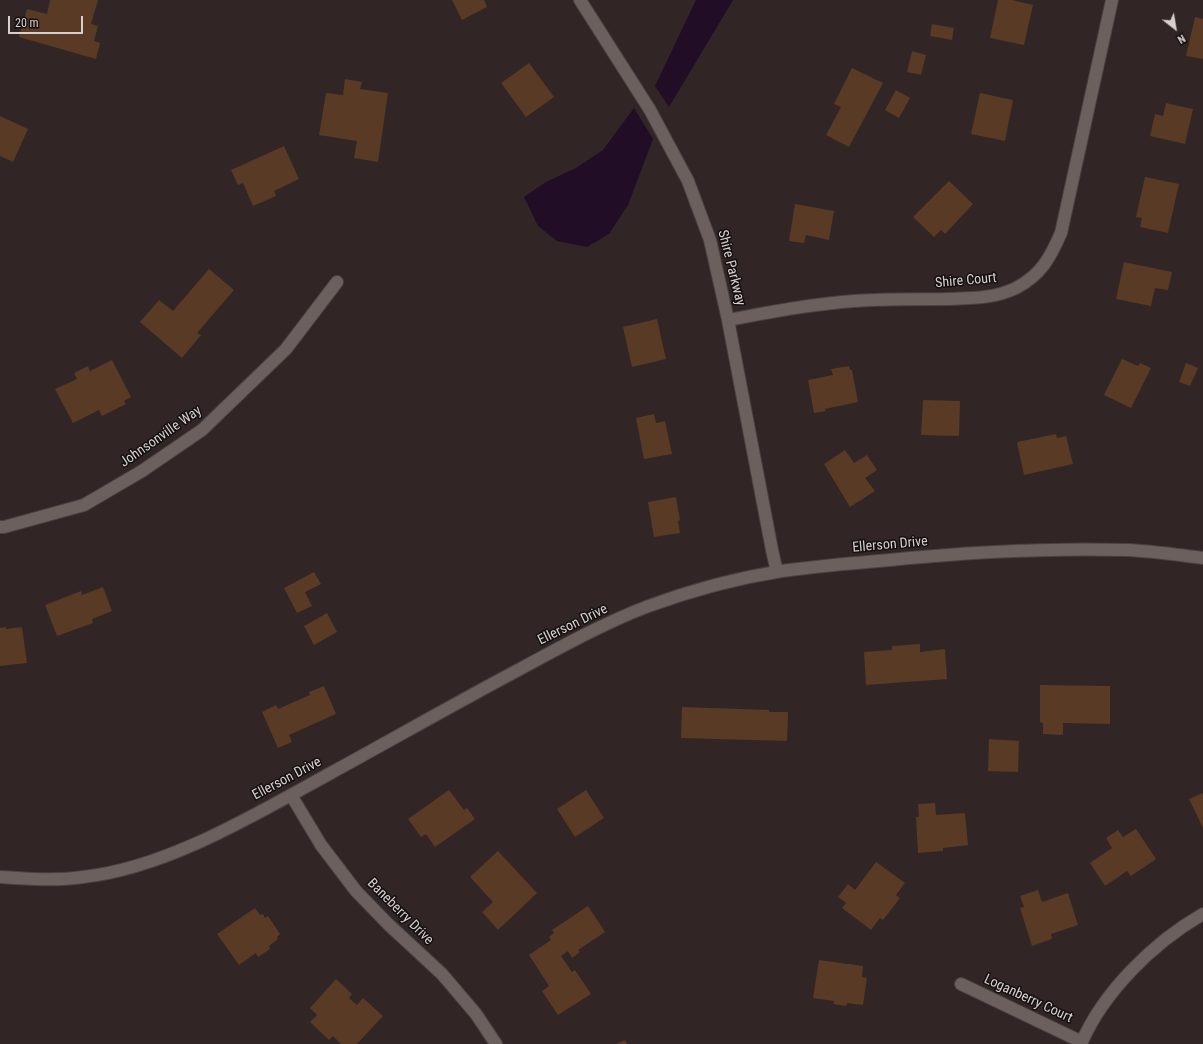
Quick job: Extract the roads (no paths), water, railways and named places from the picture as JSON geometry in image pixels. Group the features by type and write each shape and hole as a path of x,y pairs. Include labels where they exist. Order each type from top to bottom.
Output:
{"street":[{"name":"Shire Parkway","path":"580,0 650,110 688,181 710,240 728,320 777,572"},
{"name":"Shire Court","path":"728,320 791,308 853,301 976,298 999,295 1016,288 1036,275 1051,256 1061,233 1112,0"},
{"name":"Johnsonville Way","path":"0,527 84,505 142,471 202,430 286,349 337,282"},
{"name":"Ellerson Drive","path":"0,877 43,880 85,877 125,869 169,854 212,836 291,795 467,697 587,633 646,607 708,587 777,572 810,567 945,555 1051,549 1130,550 1203,558"},
{"name":"Baneberry Drive","path":"291,795 321,845 356,891 388,924 442,974 476,1014 496,1044"},
{"path":"1081,1043 1096,1015 1122,980 1153,949 1187,923 1203,914"},
{"name":"Loganberry Court","path":"961,984 1081,1043"}]}
